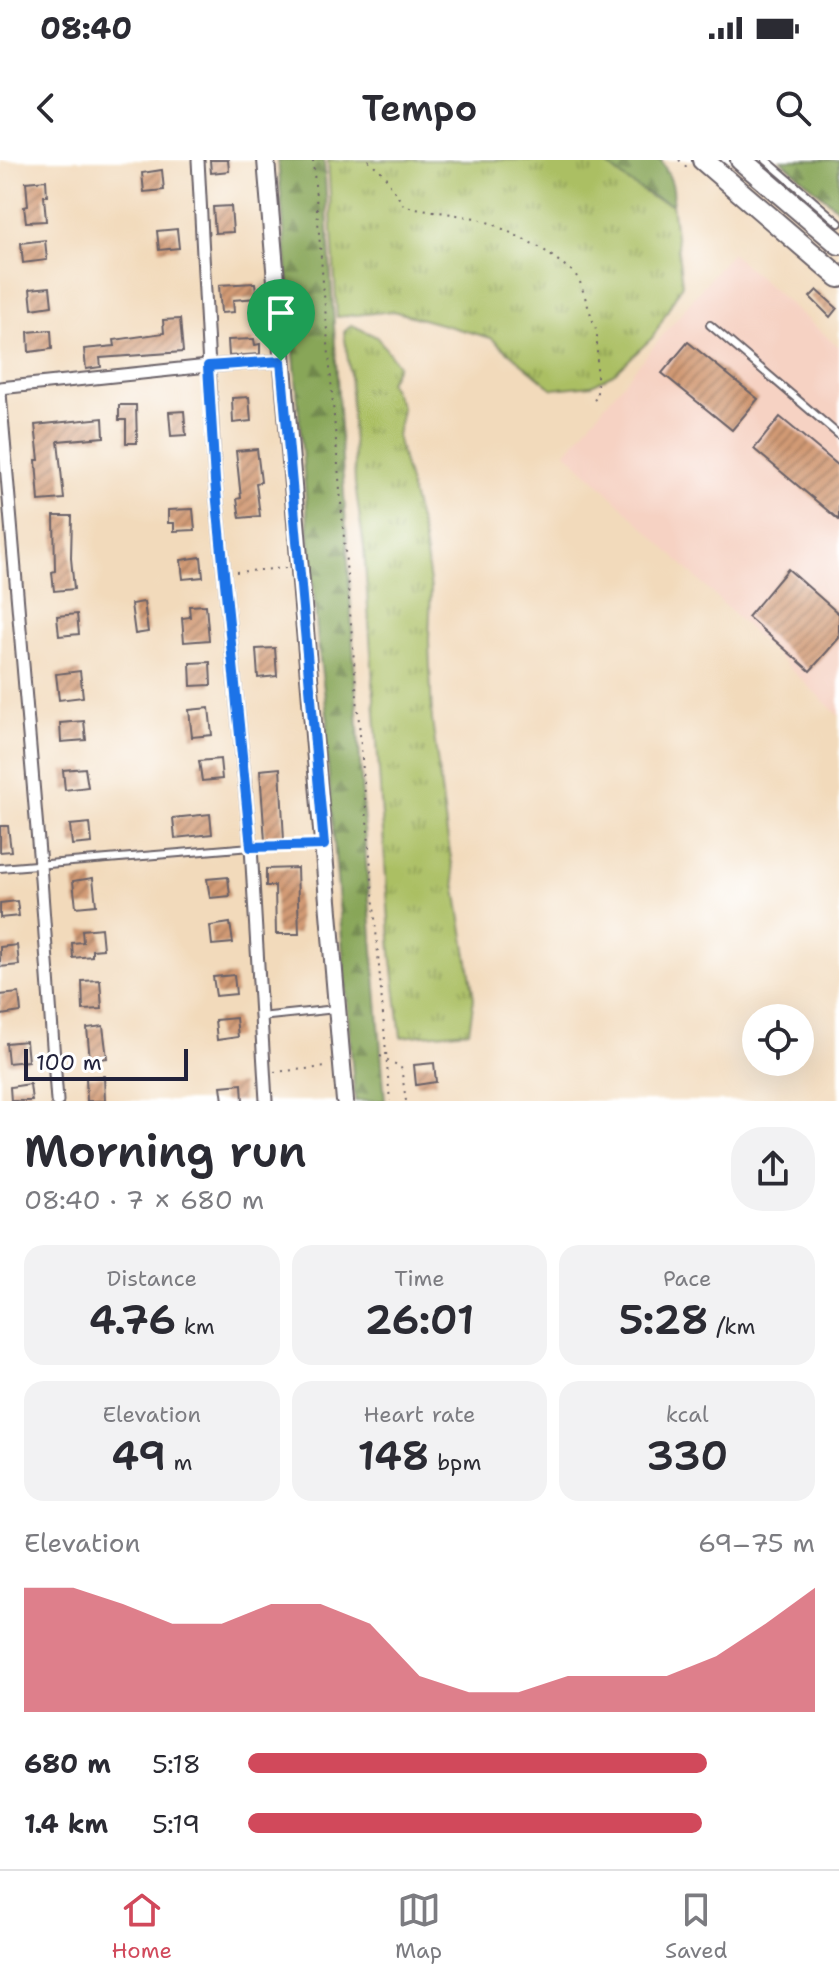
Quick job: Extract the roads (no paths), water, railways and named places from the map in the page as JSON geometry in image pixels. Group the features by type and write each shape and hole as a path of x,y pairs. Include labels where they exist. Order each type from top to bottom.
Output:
{"highway":[{"path":"703,160 839,277"},
{"path":"741,160 839,244"}],"street":[{"path":"198,160 208,366 223,573 251,847 266,1101"},
{"path":"266,160 345,1101"},
{"path":"57,1101 0,390 208,366 281,361"}],"lane":[{"path":"766,160 839,223"},
{"path":"710,325 839,435"},
{"path":"0,868 251,847 324,845"},
{"path":"260,1017 337,1009"}]}
